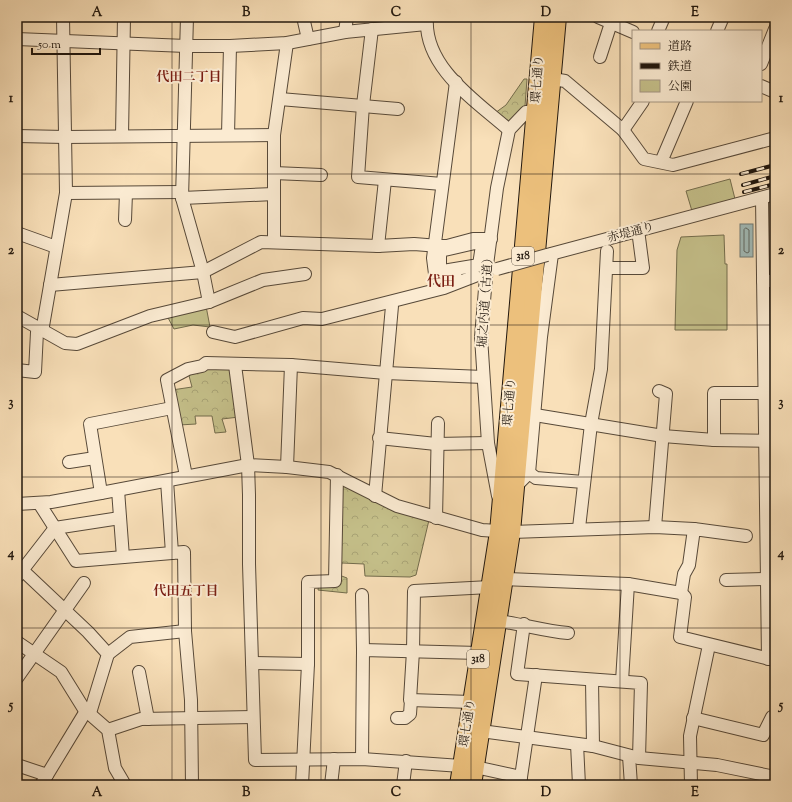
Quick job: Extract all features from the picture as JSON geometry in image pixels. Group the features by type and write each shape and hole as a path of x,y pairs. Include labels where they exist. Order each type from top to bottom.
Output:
{"main road":[{"name":"環七通り","path":"458,785 468,766 481,731 505,579 505,532 501,506 543,17"},
{"name":"環七通り","path":"473,785 468,766 472,702 490,588 516,486 558,17"}],"street":[{"path":"17,370 35,372 37,332 43,326 66,193 62,41 63,17"},
{"path":"122,136 124,17"},
{"path":"187,17 182,195 210,302"},
{"path":"303,17 308,39"},
{"path":"345,32 347,17"},
{"path":"658,30 664,17"},
{"path":"716,30 723,17"},
{"path":"600,57 605,19 632,32"},
{"path":"17,39 124,44 230,46 287,43 345,32 426,20 430,44 440,65 456,82 509,130 526,112 536,111"},
{"path":"372,29 363,105 358,177 442,184"},
{"path":"762,62 775,29"},
{"path":"274,241 274,135 287,43"},
{"path":"228,135 230,46"},
{"path":"552,79 565,81 623,130 644,159 673,165 775,138"},
{"path":"433,290 430,248 442,184 456,82"},
{"path":"762,86 775,92"},
{"path":"280,99 398,109"},
{"path":"623,130 642,102"},
{"path":"661,162 687,102"},
{"name":"堀之内道（古道）","path":"501,506 488,443 481,337 482,266 485,241 498,188 509,130"},
{"path":"17,136 274,135"},
{"path":"274,173 321,175"},
{"path":"378,246 385,180"},
{"path":"66,193 182,195 274,194"},
{"path":"125,220 126,193"},
{"name":"赤堤通り","path":"482,266 550,255 775,194"},
{"path":"505,579 628,584 681,593 686,597 680,637 771,660 772,602 767,580 770,441 765,393 770,335 763,281 769,225 762,198"},
{"path":"607,268 643,268 638,230"},
{"path":"17,233 56,247"},
{"path":"50,285 203,272 261,242 274,241 378,246 414,244 430,248 447,246 473,239 485,241"},
{"path":"482,266 443,271 440,267 439,253 442,250 485,241"},
{"path":"430,248 435,274 440,280 446,280 478,269 482,266"},
{"path":"579,528 590,424 601,368 607,252"},
{"path":"516,486 529,473 550,255"},
{"path":"213,332 235,337 303,318 322,318 433,290 482,266"},
{"path":"17,316 65,343 78,344 150,316 210,302 263,280 305,274"},
{"path":"763,281 775,281"},
{"path":"360,314 420,299"},
{"path":"375,496 392,306"},
{"path":"186,476 167,380 188,369 202,366 206,363 235,365 291,365 386,373 483,377"},
{"path":"235,365 248,465 255,760 304,758 406,761 468,766 520,781 528,737 536,675"},
{"path":"287,467 291,365"},
{"path":"655,526 666,394 659,391"},
{"path":"714,440 714,393 765,393"},
{"path":"101,493 90,424 172,408"},
{"path":"534,415 663,436 714,440 770,441"},
{"path":"436,518 436,444 438,423"},
{"path":"379,438 436,444 488,443"},
{"path":"69,462 95,458"},
{"path":"17,504 39,503 101,493 248,465 306,468 329,472 397,506 436,518 505,532 655,526 694,529 746,536"},
{"path":"529,473 536,478 583,482"},
{"path":"302,785 308,664 308,582 335,581 337,475"},
{"path":"168,481 172,553"},
{"path":"118,490 123,556"},
{"path":"39,503 76,561 184,552 186,631 191,719 192,785"},
{"path":"108,654 65,609 19,571 55,528 120,518"},
{"path":"681,593 684,574 689,565 694,529"},
{"path":"726,580 767,580"},
{"path":"17,678 84,583"},
{"path":"622,682 628,584"},
{"path":"397,718 405,718 410,714 412,700 410,700 413,651 414,591 490,588"},
{"path":"362,594 362,759"},
{"path":"498,621 524,624 543,631 568,633"},
{"path":"524,624 517,674 641,683 631,785"},
{"path":"17,765 44,780 88,712 108,654 130,636 186,631"},
{"path":"17,642 61,672 88,712 108,730 115,768 125,785"},
{"path":"691,785 689,764 692,718 709,645"},
{"path":"363,650 479,653"},
{"path":"252,663 308,664"},
{"path":"140,672 148,719"},
{"path":"592,680 593,746"},
{"path":"412,700 472,702"},
{"path":"108,730 141,719 253,717"},
{"path":"692,718 763,735 772,717 775,718"},
{"path":"481,731 593,746 634,757 689,764 717,765 768,779"},
{"path":"578,744 579,785"},
{"path":"331,785 334,759"},
{"path":"403,785 406,761"}],"green space":[{"path":"524,79 527,79 525,106 509,121 495,113 506,105"},
{"path":"730,179 735,199 692,211 686,191"},
{"path":"724,235 725,264 727,264 727,330 675,330 677,250 681,237"},
{"path":"206,306 210,327 193,325 174,329 166,314"},
{"path":"208,365 233,367 239,417 222,419 226,432 215,433 212,416 195,416 196,424 179,425 172,390 192,387 188,372"},
{"path":"339,479 429,520 416,575 410,577 365,576 364,564 342,563 339,575 347,578 347,593 318,590 319,583 336,584"}],"water":[{"path":"740,224 753,224 753,257 740,257"}],"railway":[{"path":"741,174 775,165"},
{"path":"743,185 775,176"},
{"path":"744,192 775,184"}],"district":[{"name":"代田二丁目","path":"189,78"},
{"name":"代田","path":"441,283"},
{"name":"代田五丁目","path":"186,592"}]}
